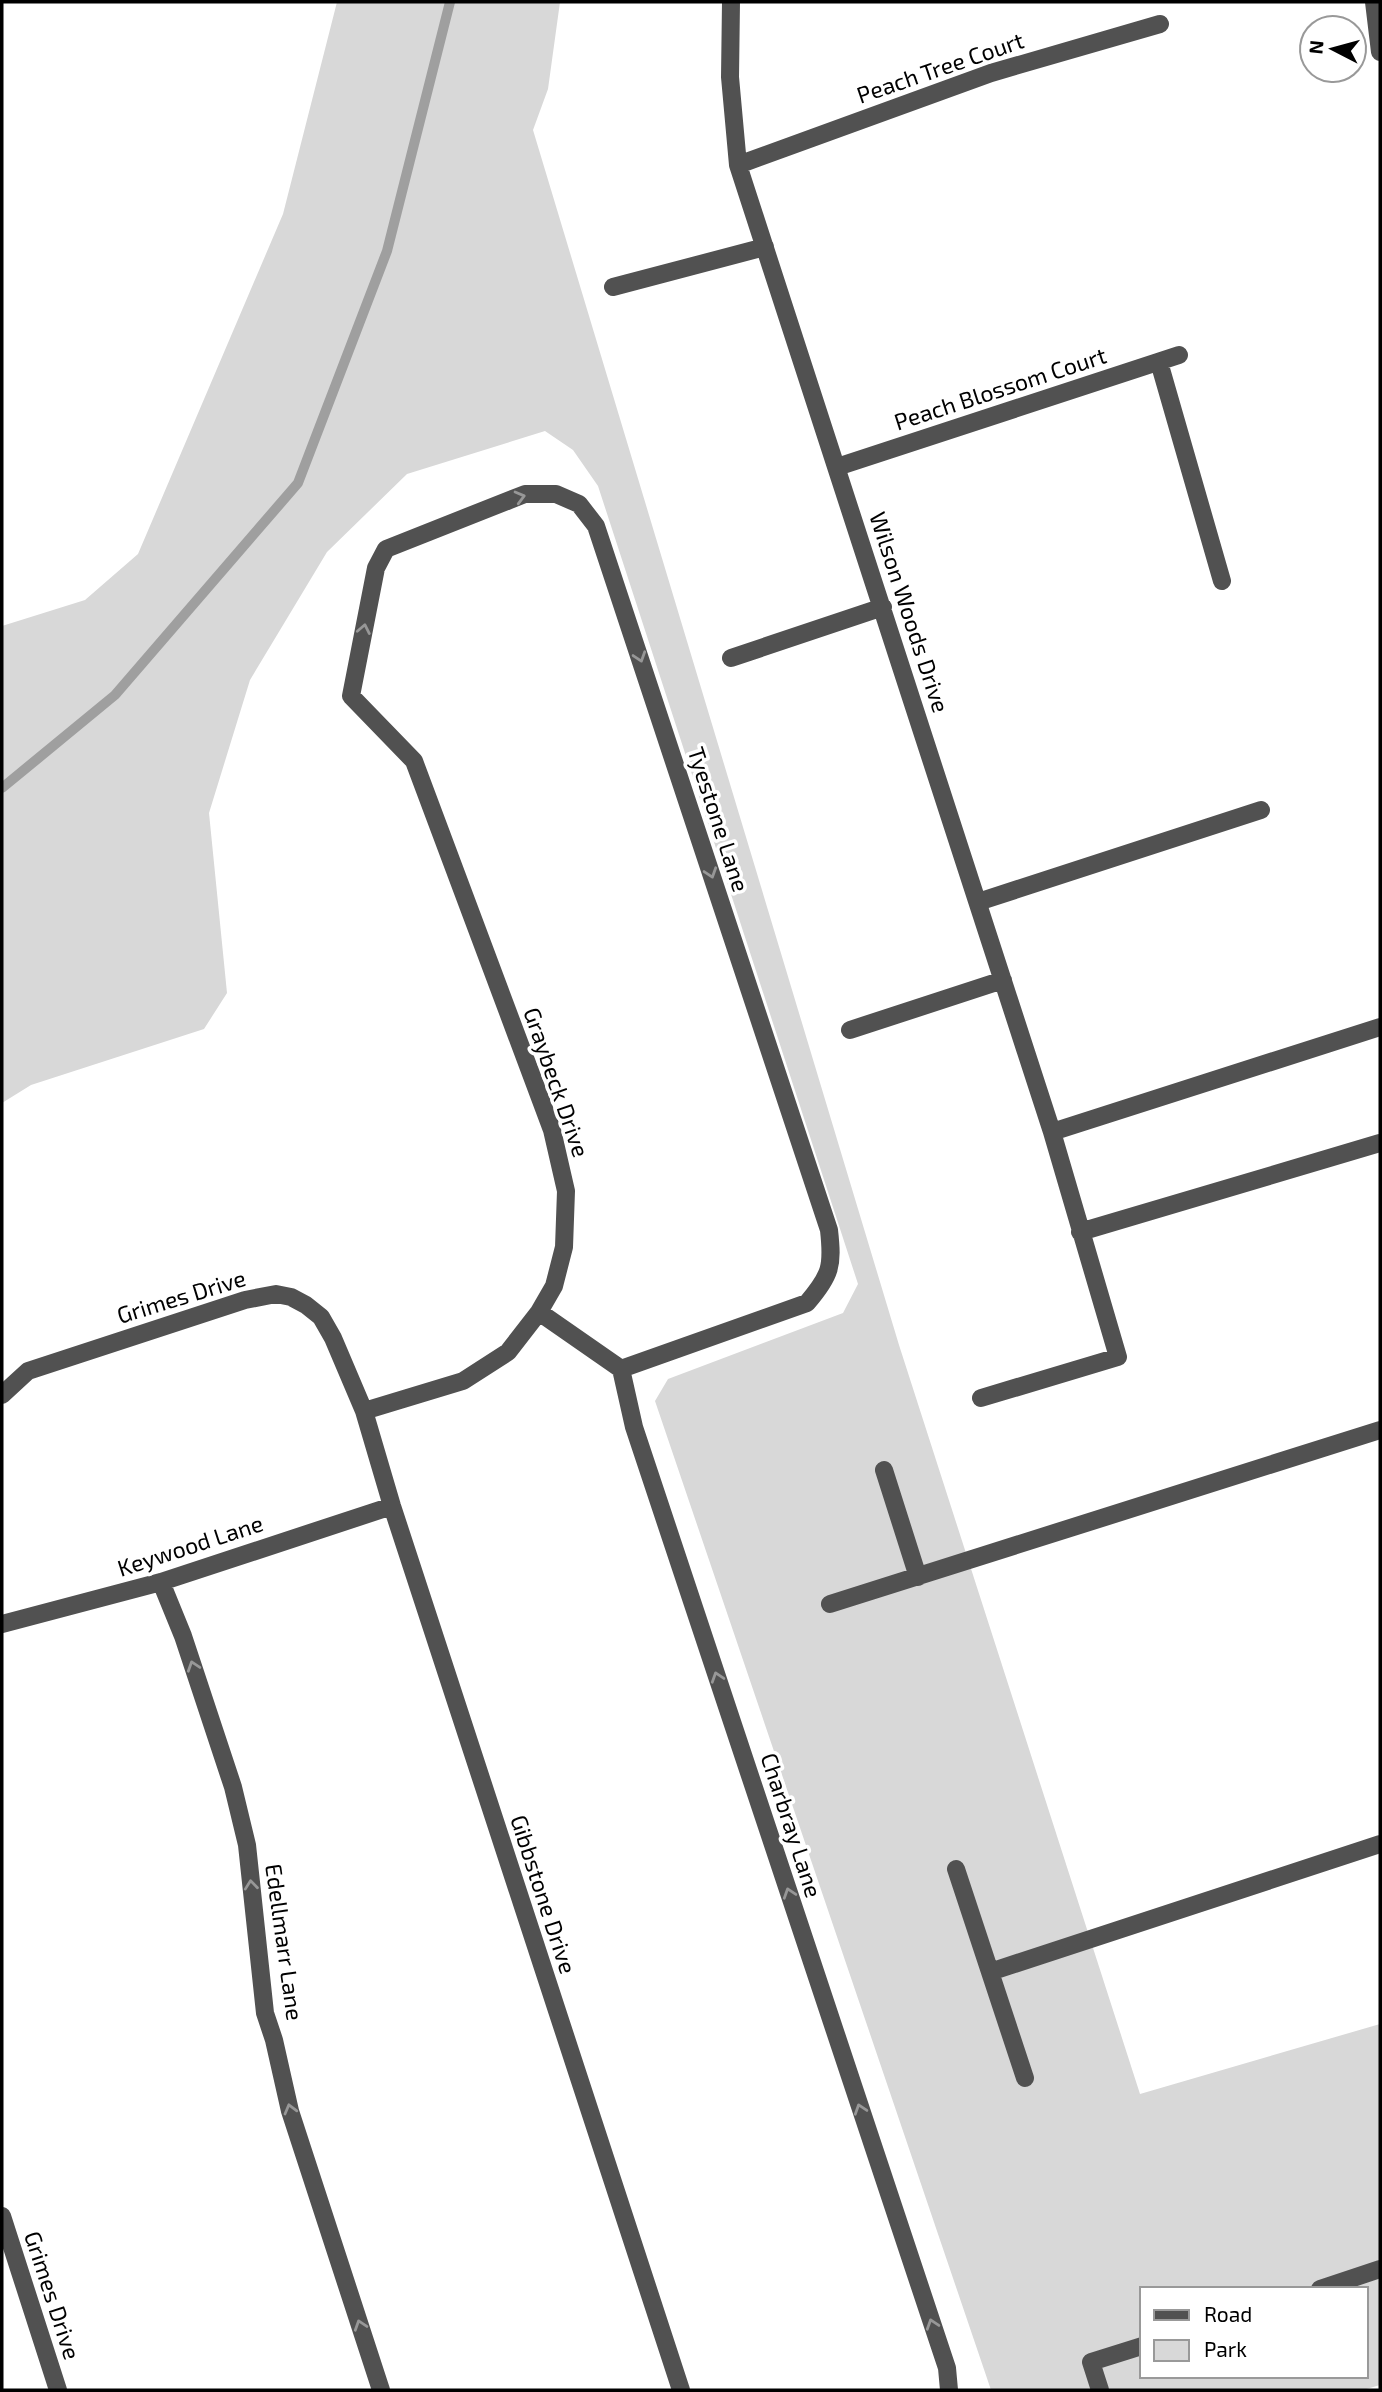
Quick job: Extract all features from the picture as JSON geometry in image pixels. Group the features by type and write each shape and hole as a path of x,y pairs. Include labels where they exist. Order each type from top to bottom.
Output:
{"street":[{"name":"Wilson Woods Drive","path":"731,2 730,77 738,165 1052,1132 1118,1357 981,1398"},
{"path":"1374,2 1380,52"},
{"name":"Peach Tree Court","path":"738,165 991,73 1160,24"},
{"path":"613,287 765,247"},
{"name":"Peach Blossom Court","path":"837,467 1179,355"},
{"path":"1159,362 1222,581"},
{"name":"Tyestone Lane","path":"351,696 376,568 386,550 525,494 556,494 579,504 596,526 829,1230 832,1260 822,1285 807,1303 621,1369"},
{"path":"731,658 883,607"},
{"name":"Graybeck Drive","path":"351,696 414,761 552,1130 566,1191 564,1248 554,1286 540,1312 508,1352 463,1381 364,1411"},
{"path":"978,902 1261,810"},
{"path":"850,1030 1003,980"},
{"path":"1052,1132 1380,1027"},
{"path":"1080,1232 1380,1143"},
{"name":"Grimes Drive","path":"2,1395 29,1371 210,1311 276,1294 306,1305 321,1317 333,1338 364,1411"},
{"path":"540,1312 621,1369"},
{"name":"Charbray Lane","path":"621,1369 634,1427 947,2368 949,2390"},
{"name":"Gibbstone Drive","path":"364,1411 392,1506 681,2390"},
{"path":"830,1604 1380,1430"},
{"path":"884,1471 918,1577"},
{"name":"Keywood Lane","path":"2,1624 161,1582 392,1506"},
{"name":"Edellmarr Lane","path":"161,1582 183,1636 233,1787 247,1845 265,2013 290,2111 381,2390"},
{"path":"990,1972 1380,1844"},
{"path":"956,1869 1026,2078"},
{"name":"Grimes Drive","path":"2,2216 58,2390"},
{"path":"1326,2287 1380,2269"},
{"path":"1100,2390 1091,2362 1140,2347"}],"green space":[{"path":"337,2 560,2 548,89 533,130 899,1345 1140,2094 1380,2024 1380,2385 1363,2390 991,2390 655,1401 668,1379 843,1313 858,1284 598,486 573,450 545,431 407,474 327,552 250,680 209,813 227,993 204,1029 31,1085 2,1103 2,626 85,600 138,554 283,214"}],"waterway":[{"path":"2,788 115,695 298,483 387,251 450,2"}]}
